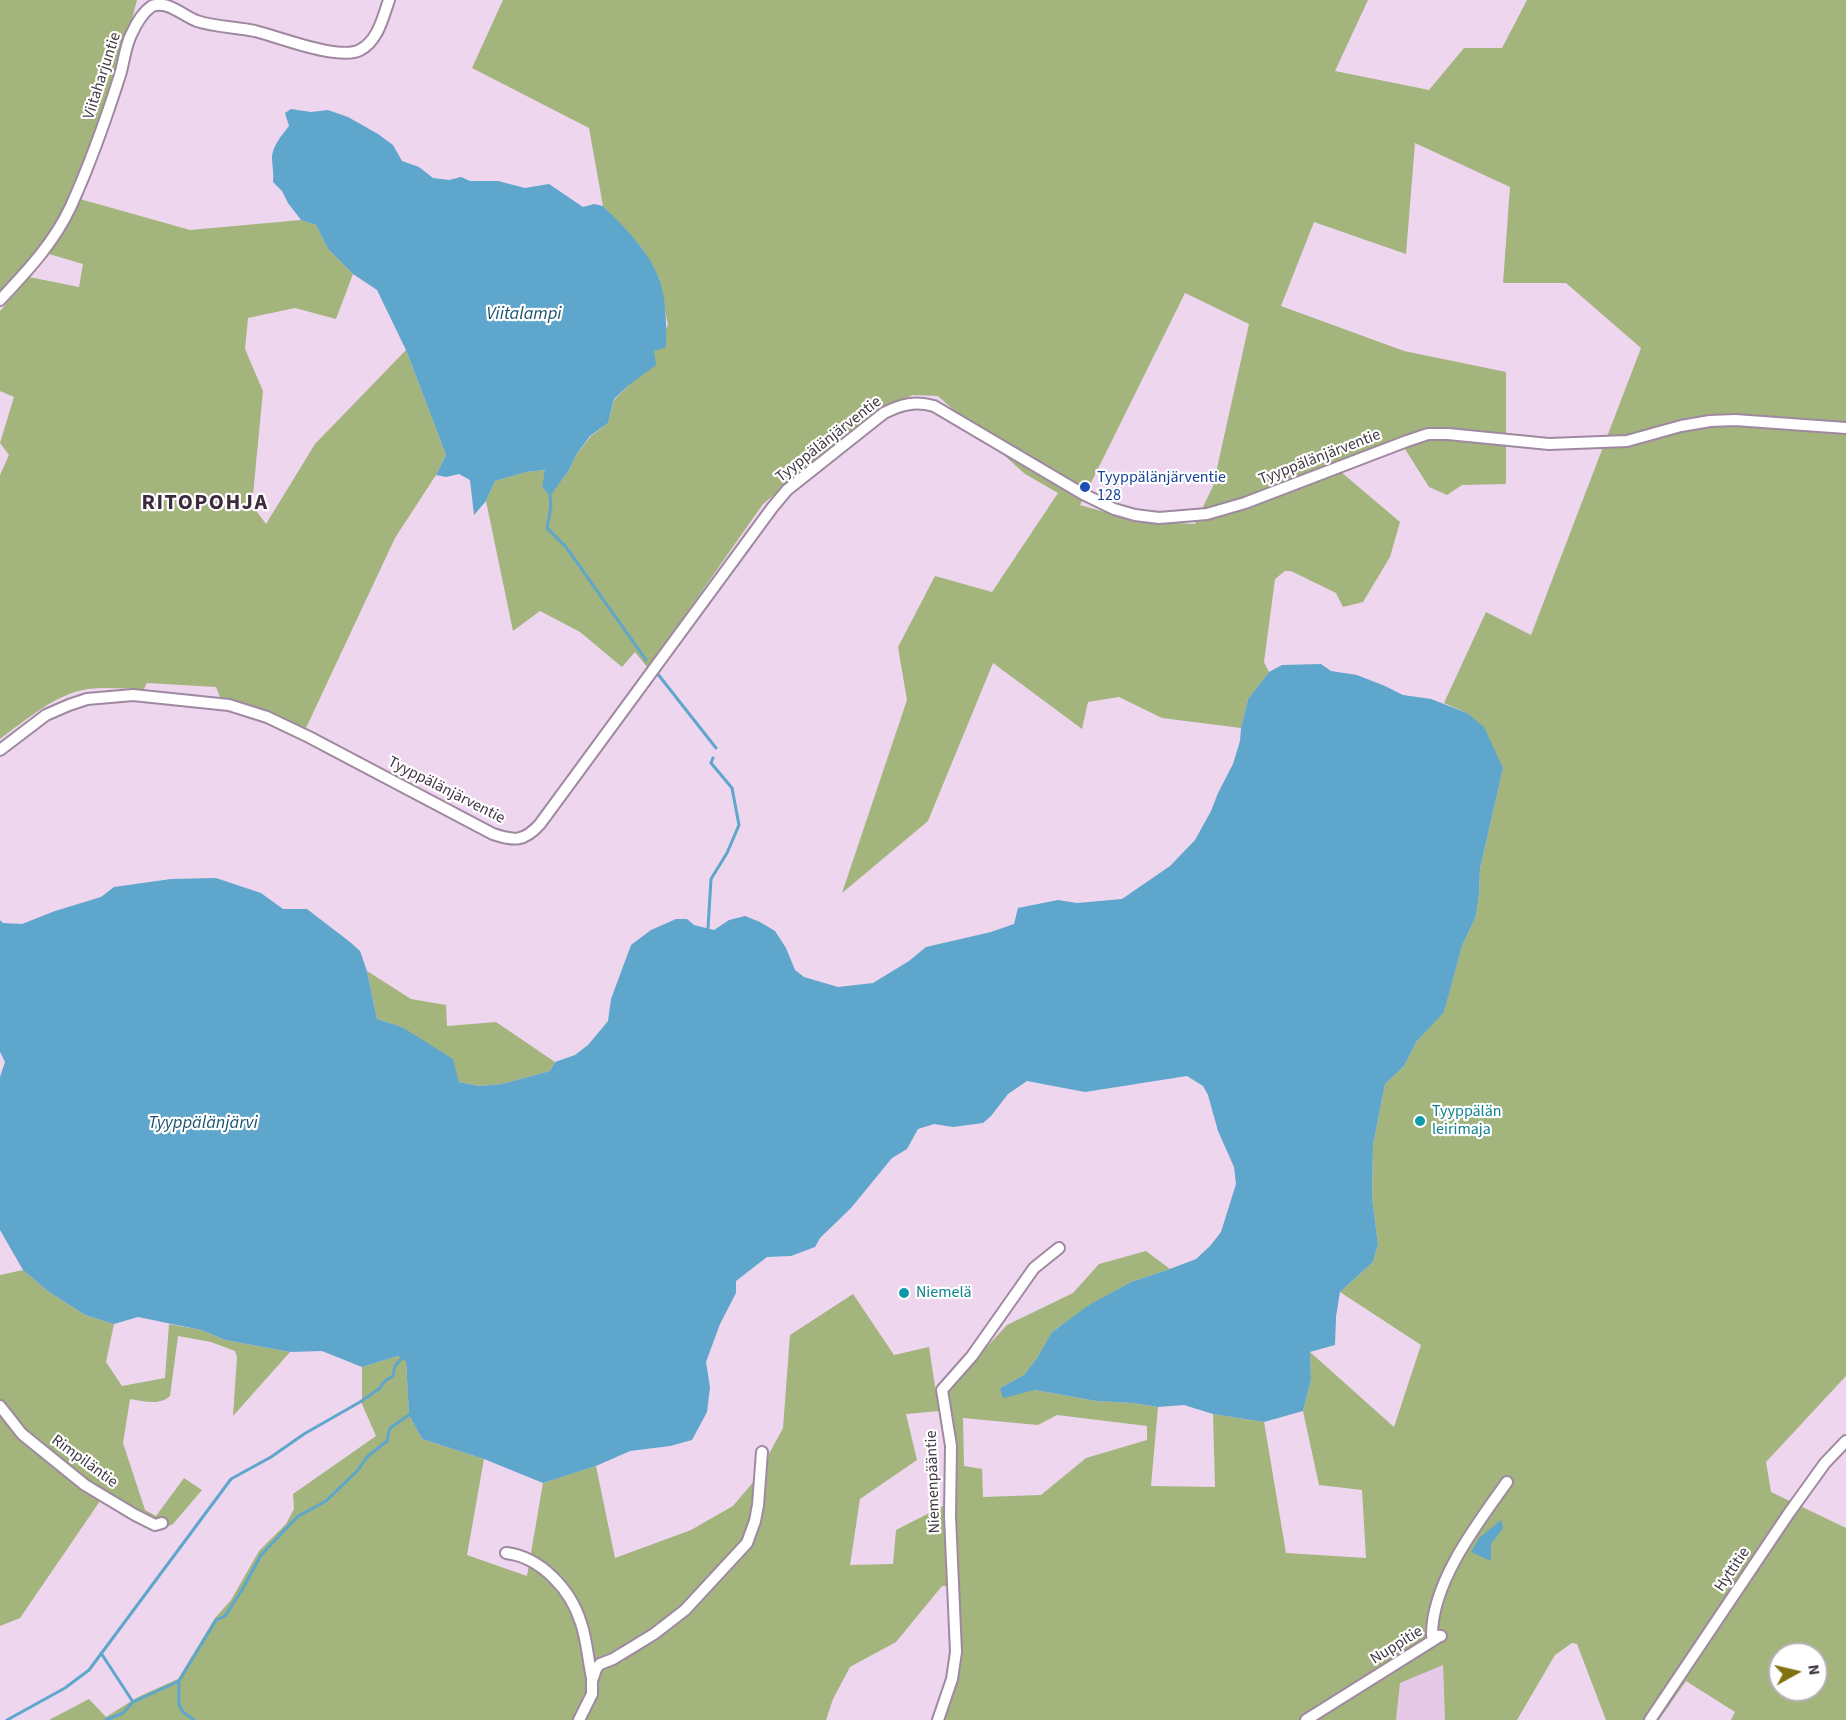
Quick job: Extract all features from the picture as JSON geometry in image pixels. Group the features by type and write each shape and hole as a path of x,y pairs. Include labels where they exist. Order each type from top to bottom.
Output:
{"street":[{"name":"Viitaharjuntie","path":"0,300 29,270 56,235 97,141 121,72 129,37 152,5 162,3 172,6 196,21 254,31 318,49 352,53 363,49 372,41 389,0"},
{"name":"Tyyppälänjärventie","path":"0,750 46,715 87,699 133,695 229,705 267,717 309,737 493,834 507,839 521,839 530,835 540,824 787,490 884,413 909,403 934,406 1083,494 1114,509 1159,518 1207,514 1245,503 1428,434 1549,444 1627,441 1681,426 1710,421 1735,420 1846,429"},
{"name":"Niemenpääntie","path":"938,1720 952,1679 956,1652 950,1516 951,1446 942,1390 972,1356 1034,1268 1059,1248"},
{"name":"Rimpiläntie","path":"0,1406 22,1434 85,1485 155,1525 162,1523"},
{"name":"Hyttitie","path":"1650,1720 1789,1513 1825,1463 1846,1441"},
{"path":"592,1681 600,1664 613,1659 654,1634 685,1610 747,1543 758,1505 762,1452"},
{"name":"Nuppitie","path":"1306,1720 1441,1636 1432,1635 1432,1619 1447,1574 1508,1482"},
{"path":"506,1553 534,1563 552,1575 567,1594 581,1622 592,1681 592,1694 579,1720"}],"shaded area":[{"path":"1443,1665 1445,1720 1396,1720 1400,1682"}],"green space":[{"path":"0,0 137,0 105,107 66,201 39,248 0,291"},
{"path":"503,0 1368,0 1335,71 1429,90 1464,48 1502,48 1527,0 1846,0 1846,1376 1766,1462 1771,1492 1846,1528 1846,1720 1731,1720 1735,1712 1686,1681 1659,1720 1606,1720 1577,1644 1572,1643 1555,1655 1517,1720 1445,1720 1443,1665 1400,1683 1396,1720 940,1720 958,1665 956,1587 942,1586 896,1642 850,1667 833,1699 826,1720 49,1720 89,1699 106,1717 138,1697 178,1679 215,1618 231,1600 259,1551 286,1524 294,1509 293,1494 376,1436 362,1404 362,1367 398,1356 406,1360 409,1415 422,1439 484,1459 467,1555 527,1576 543,1483 596,1466 615,1558 691,1530 733,1506 755,1480 783,1428 790,1335 853,1294 894,1355 929,1347 936,1393 945,1392 1007,1325 1073,1293 1099,1264 1146,1251 1170,1269 1131,1282 1090,1305 1053,1331 1024,1375 1000,1388 1035,1390 1096,1401 1158,1407 1151,1486 1215,1487 1213,1414 1264,1422 1286,1553 1366,1558 1362,1490 1319,1485 1303,1411 1311,1380 1310,1352 1394,1427 1421,1345 1340,1292 1373,1262 1378,1244 1372,1197 1373,1145 1385,1084 1404,1066 1417,1041 1444,1011 1462,946 1476,916 1480,869 1503,768 1467,713 1444,703 1486,612 1531,635 1641,348 1566,283 1503,283 1510,187 1415,143 1406,254 1314,222 1281,306 1404,351 1506,372 1506,484 1462,485 1447,495 1429,487 1405,449 1341,472 1400,522 1390,557 1363,602 1343,607 1336,593 1291,571 1285,571 1275,579 1264,662 1269,672 1248,699 1241,728 1162,718 1119,697 1088,702 1082,729 993,663 928,821 842,893 907,700 898,647 935,576 992,592 1058,493 1025,474 938,396 913,395 881,408 763,504 648,668 635,652 622,667 580,632 540,611 513,631 486,501 495,481 526,472 546,470 542,487 550,495 591,436 608,423 614,400 629,385 654,351 668,325 659,278 642,248 603,206 589,128 472,68","holes":["1185,293 1249,324 1213,486 1195,524 1136,521 1080,505","940,1411 947,1457 943,1506 896,1530 893,1564 850,1565 860,1499 917,1460 906,1414","1057,1415 1147,1426 1147,1440 1086,1458 1041,1495 983,1497 982,1469 964,1466 963,1418 1038,1425"]},
{"path":"80,199 190,230 301,220 316,225 328,249 353,274 336,319 295,308 248,318 245,349 263,391 252,505 266,524 315,444 406,350 446,455 436,475 395,538 306,728 244,703 221,700 216,687 147,683 144,689 88,689 64,696 41,709 0,739 0,475 9,455 0,443 14,397 0,391 0,311 29,277 79,287 83,264 49,254 64,233"},
{"path":"367,971 411,999 446,1005 447,1026 496,1022 555,1062 550,1071 502,1084 479,1086 459,1082 402,1027 377,1019"},
{"path":"23,1270 49,1292 85,1315 114,1324 106,1362 122,1386 165,1378 169,1324 201,1330 225,1340 290,1352 233,1416 237,1357 235,1351 211,1342 178,1336 170,1396 156,1402 130,1399 123,1443 145,1510 156,1516 184,1478 202,1490 173,1524 158,1531 100,1501 20,1618 0,1626 0,1275"}],"water":[{"name":"Viitalampi","path":"291,109 311,112 328,110 348,117 393,145 402,161 419,167 433,178 449,180 461,177 470,181 498,181 525,188 549,184 583,207 594,204 603,206 648,257 663,292 666,347 654,351 656,365 614,399 608,423 590,436 550,496 542,487 545,470 526,472 495,481 486,501 474,515 470,480 459,474 446,477 436,475 446,455 406,350 377,290 353,274 328,249 316,225 301,220 282,191 273,182 274,148 289,126 285,113"},
{"name":"Tyyppälänjärvi","path":"1321,664 1331,671 1357,675 1403,695 1431,699 1467,713 1484,727 1503,768 1480,869 1476,916 1462,946 1444,1012 1417,1041 1404,1066 1385,1084 1373,1145 1372,1197 1378,1244 1373,1262 1340,1292 1335,1345 1310,1352 1311,1380 1303,1411 1264,1422 1213,1414 1184,1405 1158,1407 1096,1401 1035,1390 1003,1398 1000,1388 1024,1375 1052,1332 1089,1305 1131,1282 1196,1259 1221,1232 1236,1184 1234,1167 1218,1131 1208,1095 1203,1086 1187,1076 1085,1092 1027,1081 1008,1094 983,1123 953,1127 934,1124 918,1129 907,1149 892,1158 851,1208 820,1238 815,1247 791,1256 767,1257 736,1281 736,1293 720,1324 706,1362 710,1387 707,1412 692,1440 670,1446 630,1451 596,1466 543,1483 484,1459 422,1439 409,1415 406,1361 398,1356 362,1367 322,1351 290,1352 225,1340 201,1330 138,1317 114,1324 85,1315 49,1292 23,1270 0,1230 0,1077 5,1062 0,1052 0,920 3,923 22,924 101,897 114,887 171,879 216,878 261,893 283,909 307,909 360,951 367,971 377,1019 402,1027 453,1059 459,1082 479,1086 502,1084 550,1071 555,1062 575,1055 588,1045 608,1021 611,999 631,945 651,930 676,919 687,919 694,925 714,930 729,920 745,916 760,922 775,931 786,948 795,970 804,977 838,987 873,983 909,961 926,947 991,932 1014,924 1018,908 1058,900 1077,903 1122,899 1170,866 1195,840 1233,764 1248,699 1269,672 1282,665"},
{"path":"1501,1520 1503,1528 1491,1544 1491,1561 1471,1552 1479,1538"}],"waterway":[{"path":"550,496 551,507 547,528 566,547 646,660"},
{"path":"657,673 716,748"},
{"path":"708,928 711,879 727,853 739,825 732,788 711,763 713,758"},
{"path":"7,1720 65,1688 89,1670 231,1479 271,1457 304,1434 379,1389 393,1376 395,1366 402,1358"},
{"path":"194,1720 183,1712 179,1705 179,1681 216,1620 225,1616 242,1590 261,1555 297,1517 326,1501 358,1470 367,1457 387,1441 390,1428 409,1415"},
{"path":"101,1653 133,1702 179,1681"},
{"path":"106,1720 123,1713 133,1702"}],"place":[{"name":"Tyyppälänjärventie 128","path":"1085,487"},
{"name":"Tyyppälän leirimaja","path":"1420,1121"},
{"name":"Niemelä","path":"904,1293"}],"district":[{"name":"RITOPOHJA","path":"205,504"}]}
